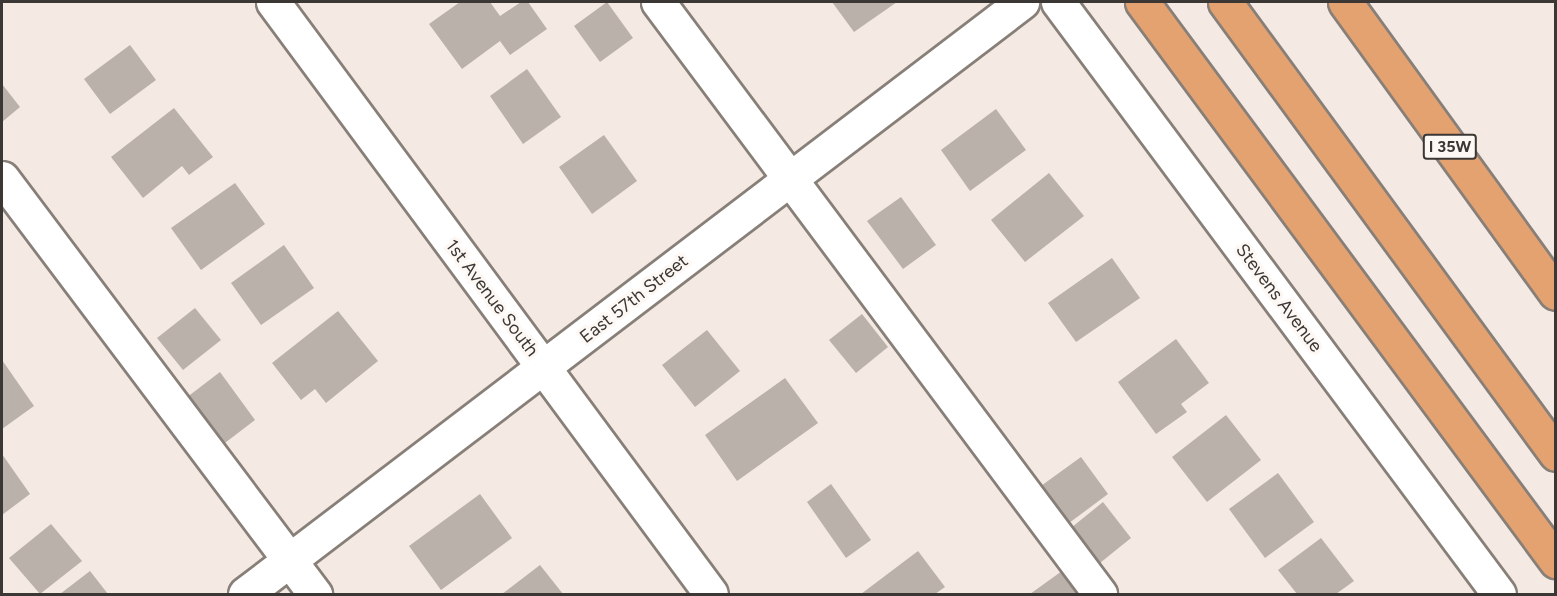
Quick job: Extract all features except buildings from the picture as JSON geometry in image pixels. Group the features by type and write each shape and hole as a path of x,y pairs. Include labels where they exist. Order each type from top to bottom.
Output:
{"highway":[{"path":"1142,2 1556,561"},
{"path":"1225,2 1556,454"},
{"name":"I 35W","path":"1346,2 1556,293"}],"street":[{"name":"1st Avenue South","path":"273,2 711,594"},
{"path":"658,2 1100,594"},
{"name":"East 57th Street","path":"245,594 1022,2"},
{"name":"Stevens Avenue","path":"1058,2 1499,594"},
{"path":"2,178 315,594"}]}
